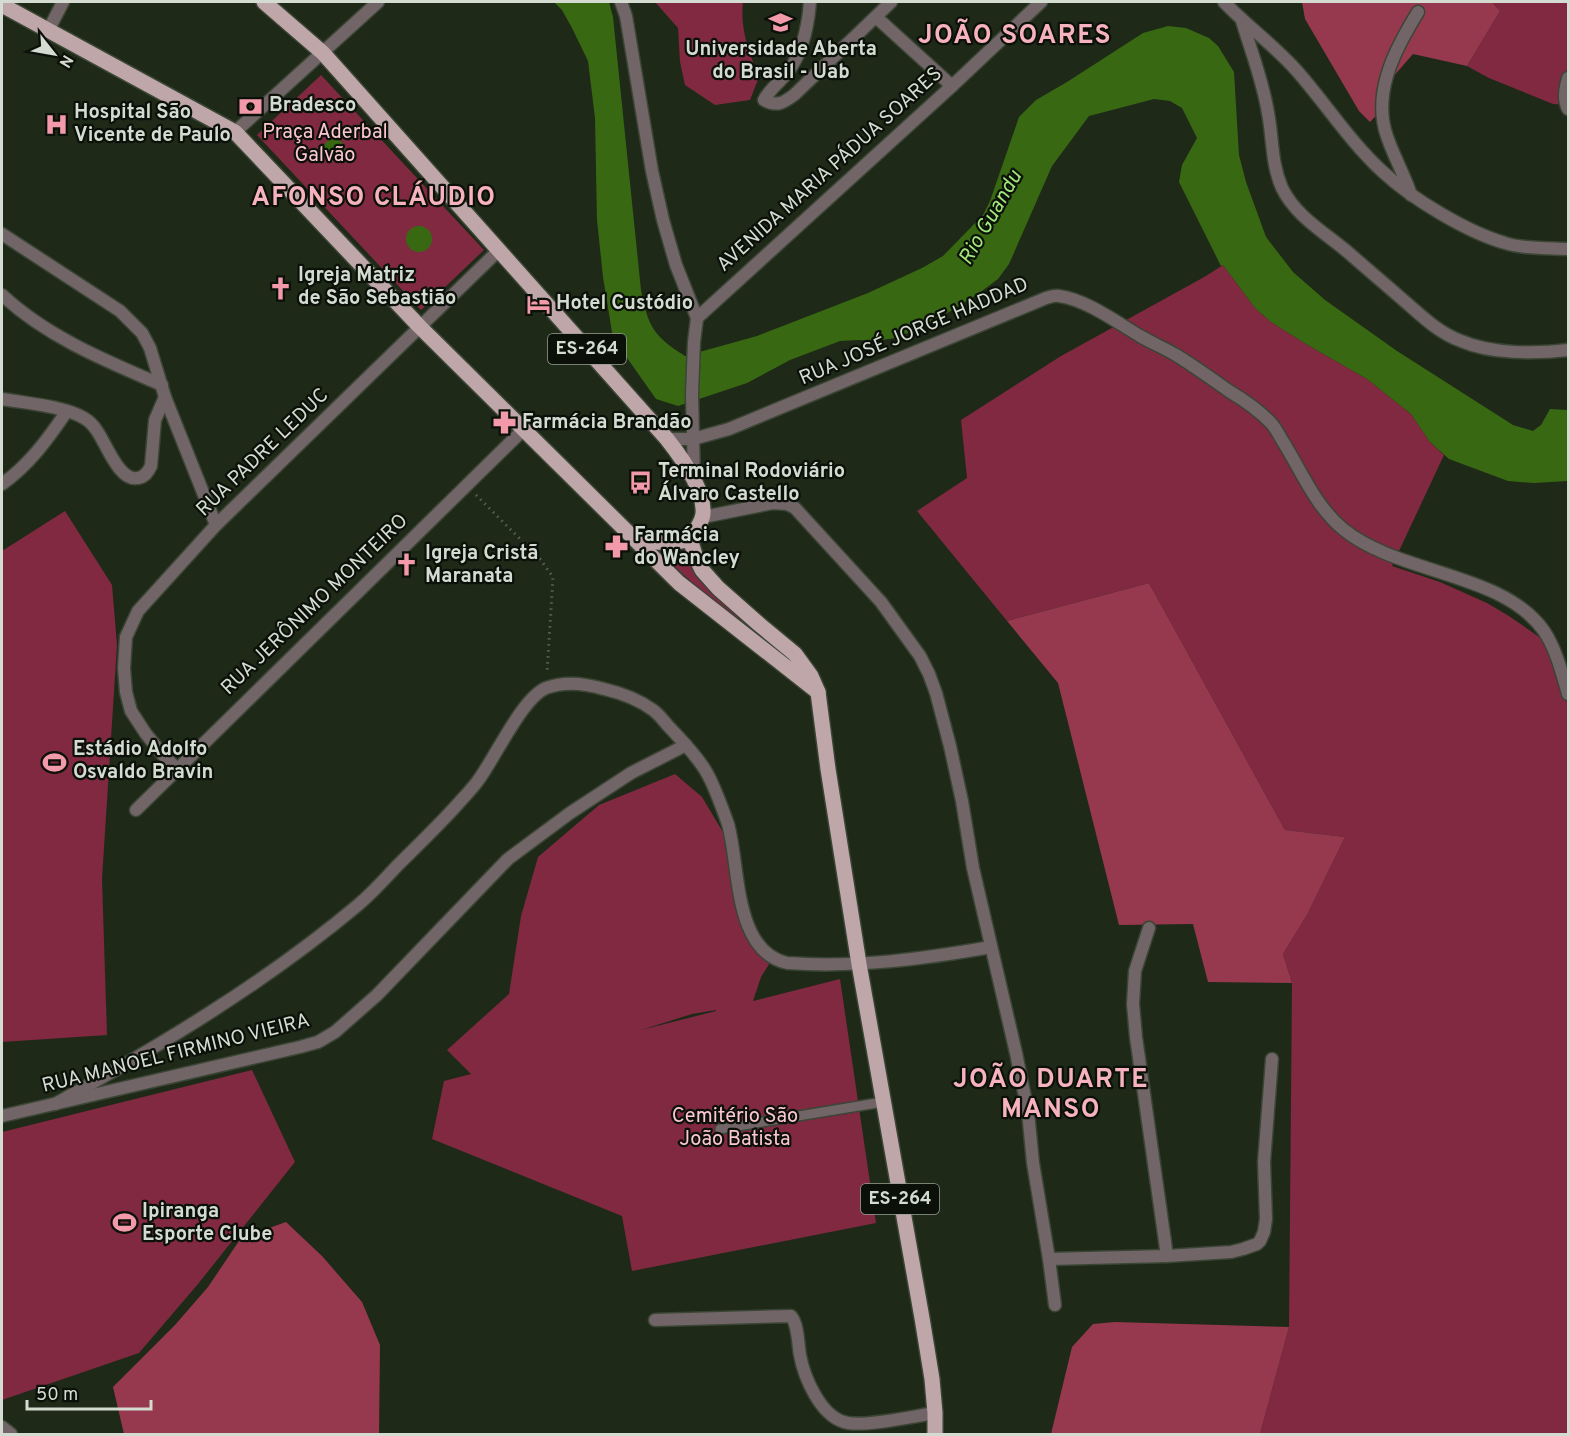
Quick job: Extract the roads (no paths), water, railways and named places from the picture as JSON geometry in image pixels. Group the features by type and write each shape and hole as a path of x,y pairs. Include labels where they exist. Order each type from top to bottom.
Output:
{"main road":[{"name":"ES-264","path":"264,2 323,53 671,444 702,497 703,517"},
{"path":"2,5 236,132 420,327 679,583 818,692"},
{"path":"635,538 662,544 674,544 690,539 703,517"},
{"name":"ES-264","path":"690,539 702,570 718,588 795,654 811,675 818,692 859,964 932,1379 935,1434"}],"street":[{"path":"49,29 63,2"},
{"path":"236,132 378,2"},
{"path":"621,2 626,16 652,171 661,210 676,265 697,318 692,394 694,480"},
{"path":"810,2 809,15 797,58 787,73 766,95 764,100 770,103 780,104 794,95 891,2"},
{"name":"AVENIDA MARIA PÁDUA SOARES","path":"697,318 1041,2"},
{"path":"1224,2 1287,61 1382,172 1412,196 1461,224 1506,244 1569,249"},
{"path":"1412,196 1385,129 1382,106 1385,81 1391,64 1418,12"},
{"path":"876,17 952,86"},
{"path":"1242,21 1269,114 1276,173 1286,195 1299,212 1423,318 1455,339 1496,351 1558,352 1569,350"},
{"path":"1569,78 1565,94 1569,109"},
{"path":"2,234 120,311 142,333 150,348 163,391 216,525"},
{"name":"RUA PADRE LEDUC","path":"176,768 146,734 132,711 126,692 124,668 126,637 138,611 216,525 499,250"},
{"path":"2,295 36,322 68,342 163,391"},
{"name":"RUA JOSÉ JORGE HADDAD","path":"671,444 729,429 1046,298 1058,296 1067,298 1097,310 1177,356 1249,404 1272,424 1329,516 1354,537 1385,554 1487,589 1510,600 1544,632 1558,661 1569,694"},
{"path":"2,399 67,411 85,419 96,429 118,469 130,478 139,478 148,472 151,466 154,428 163,391"},
{"path":"2,484 27,464 67,411"},
{"name":"RUA JERÔNIMO MONTEIRO","path":"136,810 176,768 523,430"},
{"path":"703,517 773,503 787,504 795,508 881,602 920,656 929,674 950,746 973,868 1028,1112 1033,1163 1055,1305"},
{"path":"56,1104 137,1058 236,996 291,958 361,903 478,782 521,713 539,693 547,688 583,684 634,699 655,711 686,745 708,774 728,824 742,905 751,933 759,946 778,961 859,964 928,958 991,946"},
{"name":"RUA MANOEL FIRMINO VIEIRA","path":"2,1116 318,1042 335,1032 377,995 508,859 570,813 631,773 686,745"},
{"path":"1149,928 1135,971 1133,1004 1167,1256"},
{"path":"1049,1259 1230,1252 1253,1246 1260,1241 1266,1219 1264,1162 1272,1059"},
{"path":"655,1320 790,1316 796,1323 801,1360 809,1387 834,1417 843,1422 858,1424 935,1413"},
{"path":"2,1427 11,1434"}],"lane":[{"path":"720,1129 883,1102"}],"water":[{"name":"Rio Guandu","path":"554,2 609,2 613,17 641,290 646,313 654,329 659,336 685,356 757,336 868,293 943,256 983,215 1019,117 1036,100 1143,33 1168,26 1186,28 1209,38 1218,46 1234,72 1239,155 1246,182 1266,237 1293,272 1325,300 1397,351 1513,425 1533,431 1541,425 1550,409 1568,410 1568,481 1534,483 1508,481 1449,459 1430,442 1411,414 1367,379 1271,322 1255,308 1223,265 1221,266 1179,182 1182,165 1197,138 1182,108 1170,101 1154,99 1089,116 1052,166 1009,264 998,279 944,315 895,338 875,341 840,341 790,360 747,383 678,406 656,399 613,338 597,220 595,118 588,61 562,10"},
{"path":"330,139 338,139 345,146 345,154 338,161 330,161 323,154 323,146"},
{"path":"419,226 428,230 432,239 428,248 419,252 410,248 406,239 410,230"}],"place":[{"name":"Universidade Aberta do Brasil - Uab","path":"781,22"},
{"name":"Bradesco","path":"251,106"},
{"name":"Hospital São Vicente de Paulo","path":"56,125"},
{"name":"Igreja Matriz de São Sebastião","path":"280,288"},
{"name":"Hotel Custódio","path":"538,304"},
{"name":"Farmácia Brandão","path":"504,423"},
{"name":"Terminal Rodoviário Álvaro Castello","path":"640,483"},
{"name":"Farmácia do Wancley","path":"616,547"},
{"name":"Igreja Cristã Maranata","path":"407,565"},
{"name":"Estádio Adolfo Osvaldo Bravin","path":"55,762"},
{"name":"Ipiranga Esporte Clube","path":"124,1223"}],"district":[{"name":"JOÃO SOARES","path":"1015,36"},
{"name":"AFONSO CLÁUDIO","path":"374,198"},
{"name":"JOÃO DUARTE MANSO","path":"1051,1095"}],"park label":[{"name":"Praça Aderbal Galvão","path":"325,144"},
{"name":"Cemitério São João Batista","path":"735,1128"}]}
